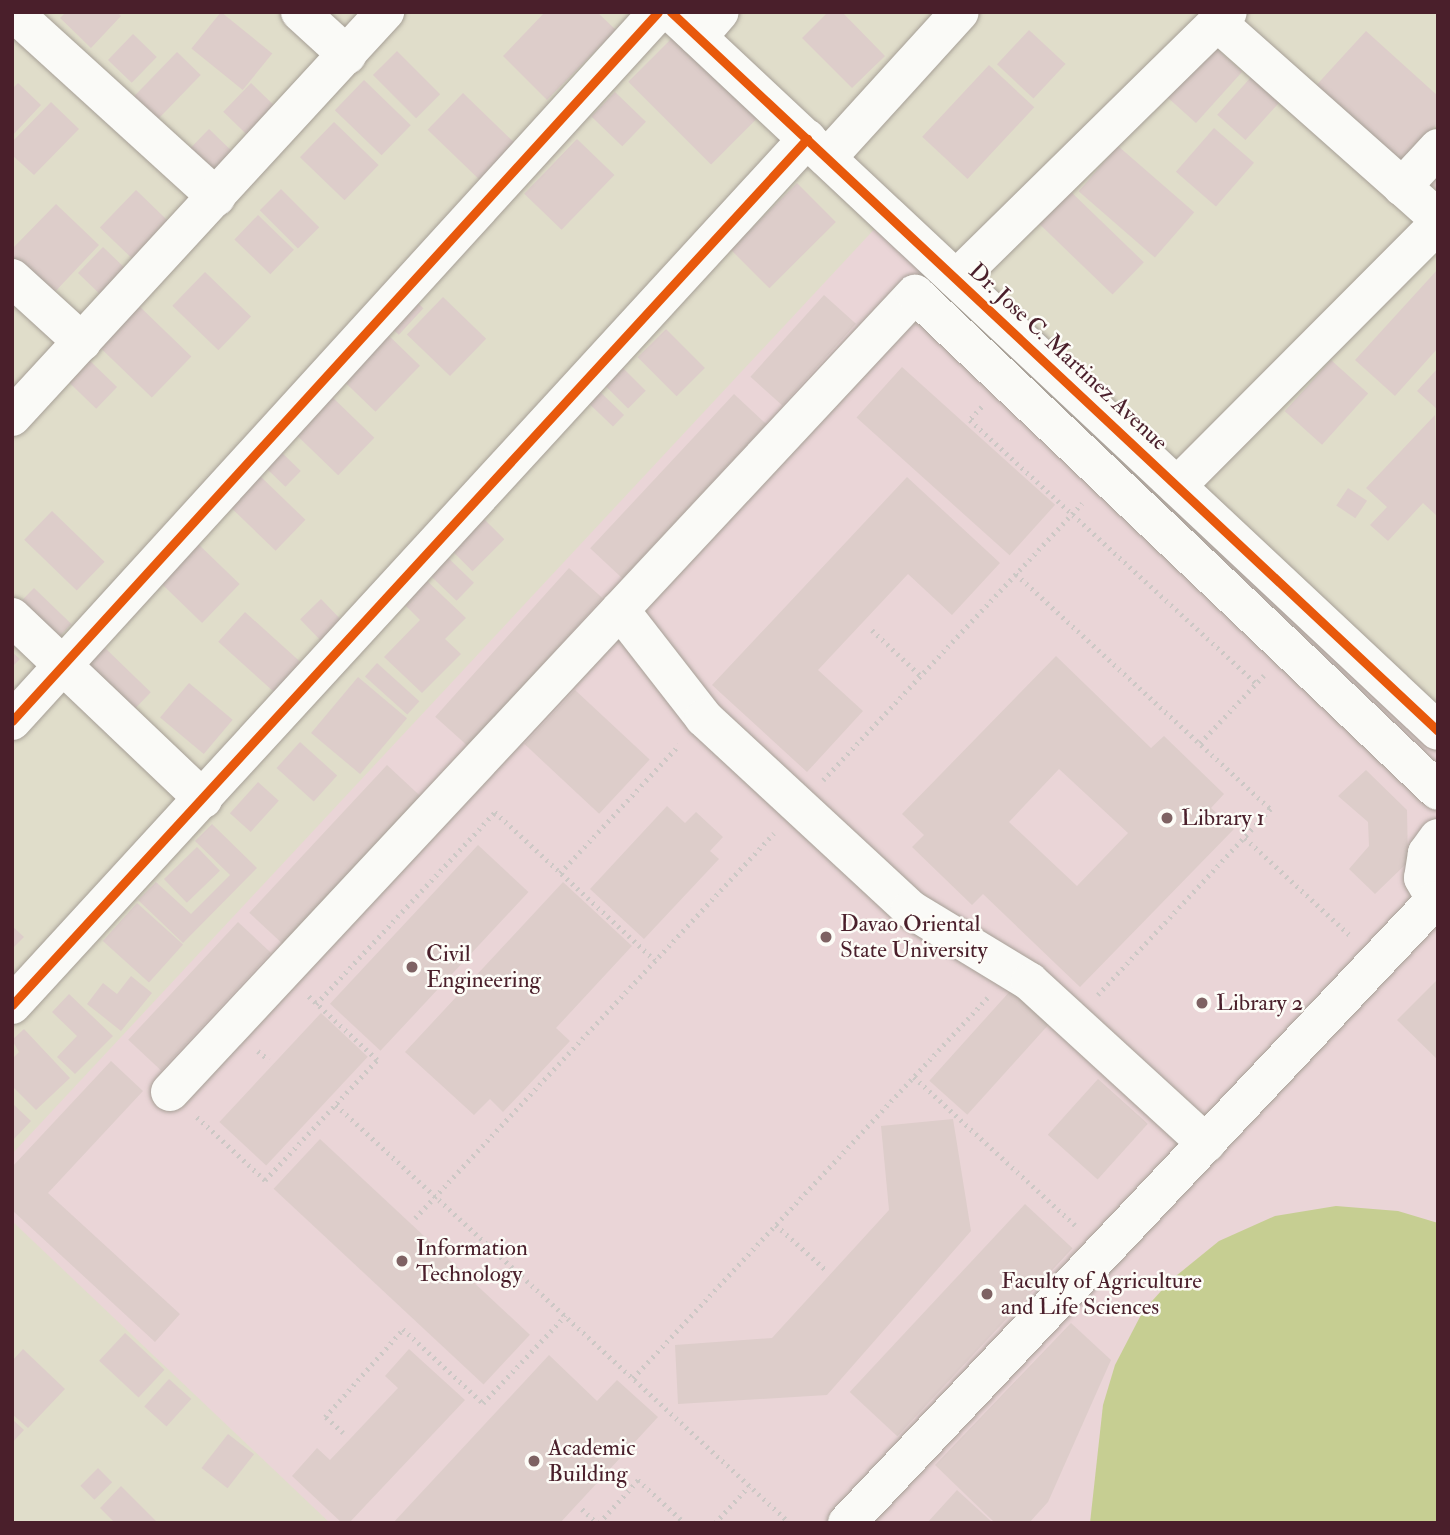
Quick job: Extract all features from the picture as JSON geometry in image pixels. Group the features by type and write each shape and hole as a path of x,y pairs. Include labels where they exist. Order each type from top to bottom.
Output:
{"street":[{"path":"13,12 216,197"},
{"path":"300,12 347,55"},
{"path":"12,417 385,12"},
{"path":"12,721 658,12"},
{"path":"12,1005 817,149 960,12"},
{"path":"956,279 1223,17 1438,218"},
{"name":"Dr. Jose C. Martinez Avenue","path":"696,21 817,149 1438,731"},
{"path":"1402,187 1438,148"},
{"path":"1177,486 1438,224"},
{"path":"12,278 82,342"},
{"path":"170,1092 915,294 1438,791"},
{"path":"1007,381 1030,349"},
{"path":"620,610 705,718 910,909 1013,970 1206,1143"},
{"path":"12,617 203,799"},
{"path":"847,1523 1378,961 1436,903 1423,866 1438,838"}],"path":[{"path":"1007,381 970,420 1256,683"},
{"path":"415,1218 1107,477"},
{"path":"1016,574 1272,809 1073,1021"},
{"path":"872,630 921,676"},
{"path":"1200,743 1288,649"},
{"path":"560,873 705,718"},
{"path":"316,1004 495,812 655,960"},
{"path":"1245,838 1378,961"},
{"path":"633,1378 1013,970"},
{"path":"170,1092 265,1180 336,1105 377,1060 282,972"},
{"path":"914,1077 1104,1251"},
{"path":"336,1105 790,1523"},
{"path":"776,1225 827,1271"},
{"path":"343,1433 325,1417 403,1329 484,1403 565,1316"},
{"path":"582,1509 598,1523 638,1480 685,1523"},
{"path":"715,1523 749,1486"}],"shaded area":[{"name":"Davao Oriental State University","path":"895,207 1438,720 1438,1523 330,1523 12,1221 12,1154"}],"green space":[{"path":"1336,1206 1398,1211 1438,1223 1438,1523 1090,1523 1103,1405 1115,1365 1143,1311 1171,1280 1219,1241 1275,1216"}],"building":[{"path":"66,12 117,12 121,16 91,48 60,18"},
{"path":"221,12 272,54 243,90 191,49"},
{"path":"545,12 597,12 616,30 547,100 503,56"},
{"path":"828,12 842,12 885,56 852,88 802,38"},
{"path":"1029,30 1066,64 1034,98 997,64"},
{"path":"1366,31 1438,96 1438,123 1397,168 1311,91"},
{"path":"133,34 157,57 132,83 108,60"},
{"path":"675,35 758,118 711,164 628,82"},
{"path":"1208,41 1242,72 1196,123 1162,92"},
{"path":"397,51 440,94 416,118 373,75"},
{"path":"177,52 201,75 158,120 134,97"},
{"path":"989,65 1034,107 968,179 922,137"},
{"path":"1252,76 1280,101 1245,140 1217,115"},
{"path":"364,80 411,125 382,155 335,110"},
{"path":"18,83 41,105 12,136 12,89"},
{"path":"251,83 274,105 246,134 223,112"},
{"path":"615,92 646,122 622,146 591,116"},
{"path":"463,93 516,144 481,181 428,130"},
{"path":"51,102 79,129 34,175 12,155 12,142"},
{"path":"334,122 379,165 345,200 300,157"},
{"path":"1214,128 1254,163 1216,207 1176,172"},
{"path":"209,129 236,155 210,181 183,156"},
{"path":"577,139 614,175 562,230 524,194"},
{"path":"1118,146 1194,212 1155,258 1079,191"},
{"path":"1438,166 1438,191 1425,180"},
{"path":"797,183 836,222 769,288 731,249"},
{"path":"281,189 319,227 298,248 260,210"},
{"path":"136,190 171,224 135,261 100,227"},
{"path":"1069,190 1144,262 1113,295 1038,222"},
{"path":"56,204 99,245 52,295 12,257 12,249"},
{"path":"258,215 294,250 270,274 234,239"},
{"path":"103,247 125,268 100,294 78,273"},
{"path":"1438,269 1438,348 1395,396 1355,360"},
{"path":"205,272 251,316 218,350 172,306"},
{"path":"408,294 423,308 399,335 383,320"},
{"path":"824,295 856,324 782,406 750,377"},
{"path":"443,297 486,339 450,376 407,334"},
{"path":"136,303 191,356 152,397 96,344"},
{"path":"666,329 705,368 677,396 638,357"},
{"path":"384,331 420,366 376,412 340,377"},
{"path":"89,360 117,387 96,409 68,382"},
{"path":"1331,360 1368,393 1322,445 1285,411"},
{"path":"621,366 646,391 628,408 603,384"},
{"path":"902,367 1055,505 1010,555 856,418"},
{"path":"1438,368 1438,410 1417,391"},
{"path":"596,388 624,415 613,427 585,400"},
{"path":"329,394 374,438 338,475 293,431"},
{"path":"734,394 766,424 622,578 590,548"},
{"path":"1435,415 1438,517 1423,503 1388,541 1370,525 1387,507 1366,488"},
{"path":"277,448 301,471 285,487 262,464"},
{"path":"258,474 305,520 276,551 228,505"},
{"path":"907,477 1000,563 952,615 908,574 818,670 863,711 807,772 712,685"},
{"path":"1348,488 1367,501 1355,518 1336,505"},
{"path":"52,511 105,562 77,590 24,540"},
{"path":"481,516 504,539 473,571 449,548"},
{"path":"195,541 240,584 202,623 157,580"},
{"path":"443,553 474,583 457,601 426,571"},
{"path":"569,568 602,598 469,747 435,717"},
{"path":"424,578 466,618 445,639 461,654 422,693 384,657 420,620 401,601"},
{"path":"34,588 71,624 51,645 14,609"},
{"path":"321,599 343,622 322,642 300,619"},
{"path":"245,612 301,662 274,692 218,642"},
{"path":"104,647 151,692 129,715 82,670"},
{"path":"12,652 20,659 12,667"},
{"name":"Library 1","path":"1056,656 1151,748 1164,736 1224,794 1211,808 1234,829 1080,987 983,894 972,905 912,847 924,835 902,814","holes":["1059,769 1128,833 1077,886 1009,822"]},
{"path":"377,663 419,701 407,715 365,676"},
{"path":"358,677 407,718 360,774 311,733"},
{"path":"189,683 233,720 204,754 160,717"},
{"path":"575,690 650,760 599,814 525,744"},
{"path":"300,742 337,775 314,801 277,768"},
{"path":"387,765 421,797 284,945 249,913"},
{"path":"1366,770 1407,810 1408,862 1375,894 1349,869 1369,846 1368,822 1338,796"},
{"path":"258,782 279,801 251,832 230,813"},
{"path":"667,806 685,823 696,812 723,837 710,851 719,859 644,939 590,889"},
{"path":"212,824 257,868 183,943 138,900 156,882 191,914 230,875 195,841"},
{"name":"Civil Engineering","path":"478,845 528,892 380,1051 330,1004"},
{"path":"197,847 220,871 187,903 164,879"},
{"path":"563,882 632,946 556,1028 570,1041 503,1112 490,1099 474,1115 405,1052"},
{"path":"137,903 183,944 149,982 103,941"},
{"path":"238,922 271,953 161,1070 128,1040"},
{"path":"12,926 24,937 12,949"},
{"path":"131,976 152,993 121,1031 87,1004 103,983 117,994"},
{"path":"1438,979 1438,1060 1397,1020"},
{"path":"1011,990 1049,1024 967,1115 929,1081"},
{"path":"69,994 113,1036 75,1074 57,1057 77,1036 52,1012"},
{"path":"321,1013 368,1057 266,1166 219,1122"},
{"path":"24,1029 70,1078 36,1110 12,1086 12,1059 19,1052 12,1040"},
{"path":"111,1061 143,1091 48,1193 180,1314 155,1342 12,1210 12,1167"},
{"path":"1098,1079 1148,1124 1098,1180 1048,1135"},
{"path":"12,1103 31,1121 12,1141"},
{"path":"953,1119 971,1231 827,1395 678,1404 675,1345 772,1338 889,1210 881,1126"},
{"name":"Information Technology","path":"320,1139 530,1335 484,1384 274,1189"},
{"name":"Faculty of Agriculture and Life Sciences","path":"1025,1204 1073,1248 897,1436 850,1392"},
{"path":"1071,1323 1111,1360 1048,1502 1029,1523 995,1523 935,1465"},
{"path":"125,1333 164,1370 139,1398 99,1361"},
{"path":"23,1349 65,1389 28,1428 12,1414 12,1361"},
{"path":"409,1349 465,1400 349,1523 342,1523 292,1476 317,1448 330,1460 398,1388 385,1376"},
{"name":"Academic Building","path":"549,1355 597,1401 617,1380 658,1417 560,1523 393,1523"},
{"path":"169,1379 191,1399 167,1427 144,1406"},
{"path":"12,1419 24,1430 12,1443"},
{"path":"228,1434 254,1454 228,1488 202,1468"},
{"path":"98,1468 112,1482 94,1500 80,1486"},
{"path":"121,1486 158,1523 115,1523 100,1508"},
{"path":"957,1490 993,1523 927,1523"}],"cycle path":[{"path":"12,721 658,12"},
{"path":"671,12 1438,731"},
{"path":"12,1005 807,139"}],"place":[{"name":"Library 1","path":"1167,818"},
{"name":"Davao Oriental State University","path":"826,937"},
{"name":"Civil Engineering","path":"412,967"},
{"name":"Library 2","path":"1202,1003"},
{"name":"Information Technology","path":"402,1261"},
{"name":"Faculty of Agriculture and Life Sciences","path":"987,1294"},
{"name":"Academic Building","path":"534,1461"}]}
